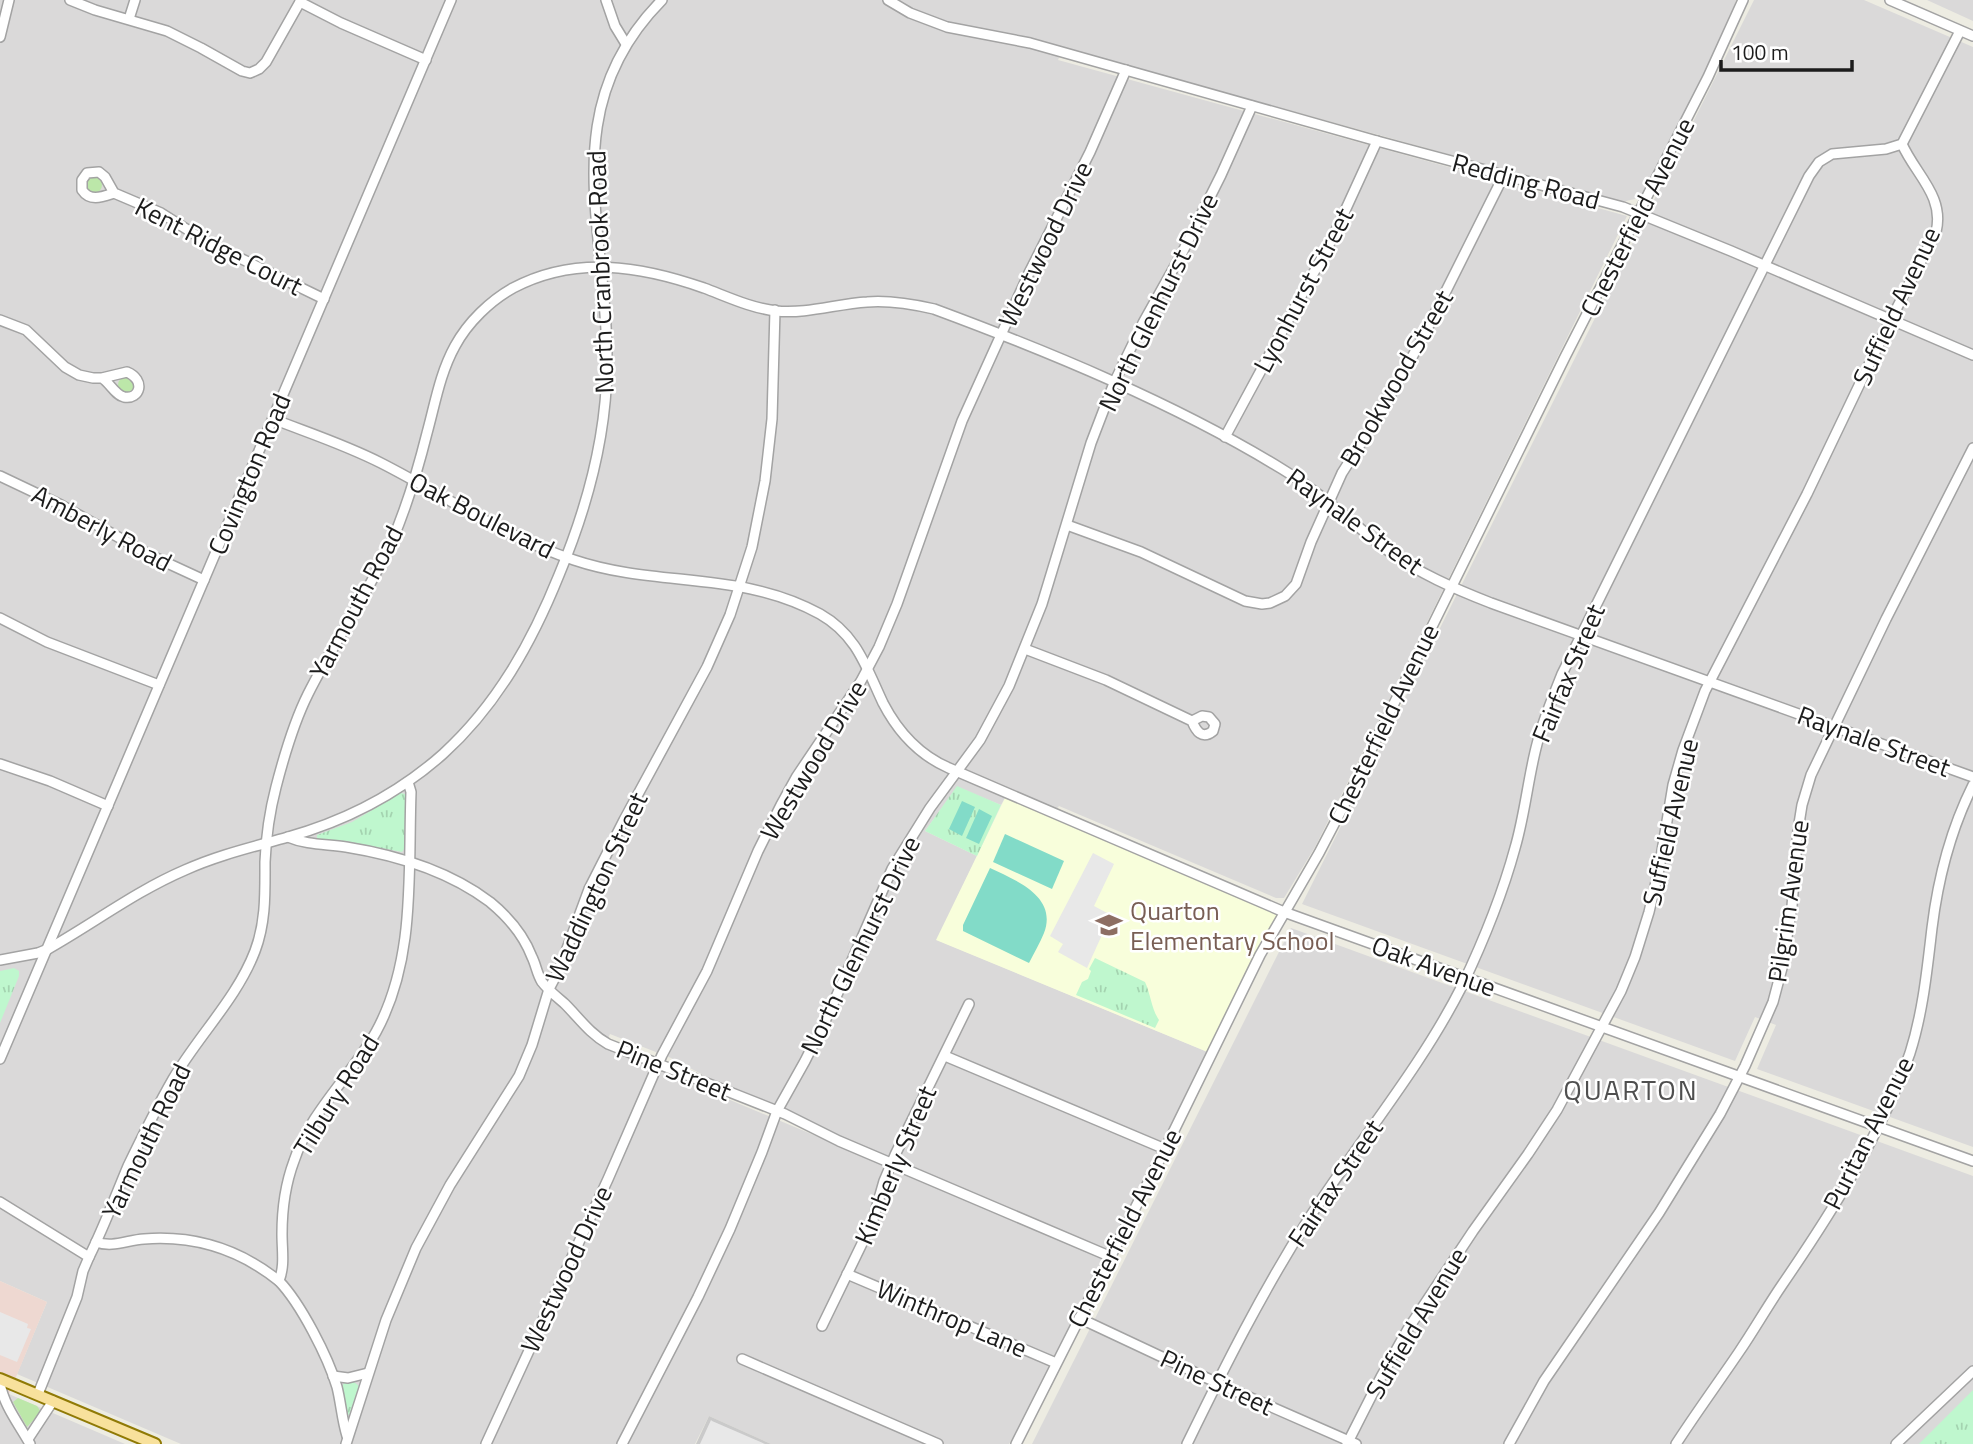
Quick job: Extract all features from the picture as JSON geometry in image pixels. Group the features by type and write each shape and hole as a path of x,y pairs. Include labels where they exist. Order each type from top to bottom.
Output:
{"main road":[{"path":"0,1381 38,1394 155,1444"}],"street":[{"path":"0,37 9,0"},
{"path":"70,0 167,32 236,69 250,73 266,62 300,1 341,23 426,60"},
{"path":"129,19 135,0"},
{"name":"Covington Road","path":"48,949 452,0"},
{"path":"606,0 615,26 626,44"},
{"name":"North Cranbrook Road","path":"0,960 48,949 164,879 220,856 288,837 347,816 382,799 451,747 500,689 533,634 567,558 597,460 607,388 607,339 596,210 595,138 600,107 615,64 635,30 662,0"},
{"name":"Redding Road","path":"888,0 910,13 947,27 1010,38 1064,52 1637,212 1973,355"},
{"name":"Chesterfield Avenue","path":"1016,1444 1260,956 1336,820 1637,212 1696,101 1743,0"},
{"path":"1890,0 1973,36"},
{"path":"1902,144 1960,30"},
{"name":"Westwood Drive","path":"486,1444 608,1179 658,1063 720,943 758,851 797,776 850,698 889,625 962,421 1126,70"},
{"name":"North Glenhurst Drive","path":"622,1444 698,1297 730,1229 777,1111 829,1013 901,852 980,740 1004,696 1052,576 1091,443 1114,383 1221,176 1252,106"},
{"name":"Lyonhurst Street","path":"1225,437 1333,237 1377,141"},
{"name":"Fairfax Street","path":"1187,1444 1259,1303 1308,1220 1413,1066 1466,977 1510,867 1537,743 1549,705 1581,635 1809,176 1822,159 1837,153 1886,149 1902,144"},
{"name":"Suffield Avenue","path":"1351,1443 1381,1377 1408,1329 1557,1110 1621,991 1649,912 1673,785 1683,750 1710,681 1807,494 1890,320 1933,238 1938,217 1936,202 1902,144"},
{"name":"Brookwood Street","path":"1067,525 1142,552 1245,601 1262,604 1290,592 1296,584 1328,502 1355,450 1382,410 1420,343 1504,175"},
{"name":"Kent Ridge Court","path":"114,193 153,209 207,242 324,299"},
{"name":"Yarmouth Road","path":"38,1394 77,1297 83,1271 157,1108 184,1061 232,994 251,962 263,921 267,843 275,789 306,699 380,567 393,538 414,480 443,373 455,345 470,324 499,297 522,284 562,271 612,266 652,272 743,303 775,310 810,310 881,302 911,304 944,313"},
{"name":"Waddington Street","path":"347,1440 386,1320 416,1248 450,1185 519,1076 532,1045 549,989 595,877 707,667 741,586 760,514 767,470 772,419 775,310"},
{"name":"Raynale Street","path":"944,313 1114,383 1225,437 1282,469 1389,551 1451,587 1973,776"},
{"path":"0,320 26,330 72,372 86,377 102,378"},
{"name":"Oak Boulevard","path":"273,419 349,448 414,480 486,522 567,558 649,577 741,586 791,600 825,617 851,640 867,668"},
{"name":"Pilgrim Avenue","path":"1508,1444 1544,1381 1659,1213 1740,1077 1764,1025 1782,968 1790,918 1798,831 1811,775 1973,448"},
{"name":"Amberly Road","path":"0,476 71,510 152,556 204,580"},
{"path":"0,618 47,642 159,685"},
{"path":"1025,649 1106,680 1192,720"},
{"name":"Oak Avenue","path":"867,668 889,712 906,738 929,758 957,771 1284,912 1973,1161"},
{"path":"0,764 108,806"},
{"name":"Tilbury Road","path":"279,1281 284,1268 283,1212 294,1159 309,1128 376,1032 398,977 406,928 411,792 408,782"},
{"name":"Puritan Avenue","path":"1676,1444 1802,1257 1854,1171 1895,1090 1910,1052 1925,992 1942,871 1973,785"},
{"name":"Pine Street","path":"288,837 302,843 342,846 408,862 453,879 492,904 521,936 533,957 540,978 601,1040 777,1111 839,1141 1109,1256"},
{"path":"0,1059 48,949"},
{"name":"Kimberly Street","path":"822,1326 872,1223 891,1163 969,1004"},
{"path":"945,1056 1165,1149"},
{"path":"0,1202 89,1257"},
{"path":"96,1242 114,1245 140,1239 176,1238 203,1242 235,1252 279,1281 298,1306 332,1376 347,1440"},
{"name":"Winthrop Lane","path":"847,1274 1056,1363"},
{"name":"Pine Street","path":"1079,1318 1351,1443"},
{"path":"742,1359 938,1444"},
{"path":"1896,1444 1973,1371"},
{"path":"332,1376 348,1378 368,1373"},
{"path":"0,1381 8,1408 29,1442 53,1401"}],"shaded area":[{"path":"0,0 1736,0 1722,38 1644,192 1635,199 1622,202 1063,48 1058,60 1627,216 1373,732 1315,847 1284,898 1276,898 1059,806 1053,813 1007,794 1001,805 957,787 925,831 977,856 937,940 1210,1053 1009,1444 771,1444 709,1416 695,1444 181,1444 17,1374 47,1302 0,1281","holes":["610,1034 671,1058 828,1141 604,1047"]},
{"path":"1754,0 1864,0 1973,47 1973,1147 1757,1069 1776,1025 1755,1017 1735,1061 1302,904"},
{"path":"1927,0 1973,0 1973,21"},
{"name":"Quarton Elementary School","path":"1007,794 1281,911 1210,1053 936,940"},
{"path":"962,801 975,807 962,836 949,829"},
{"path":"979,809 992,816 979,844 966,838"},
{"path":"1005,834 1064,861 1052,889 993,862"},
{"path":"1093,853 1114,864 1094,906 1111,915 1087,968 1058,952 1063,944 1050,936"},
{"path":"990,868 1032,891 1045,909 1047,920 1044,933 1029,963 963,931 963,925"},
{"path":"1291,928 1973,1176 1973,1444 1032,1444"},
{"path":"0,1281 47,1302 9,1394 0,1390"},
{"path":"0,1312 28,1324 27,1328 31,1329 17,1362 0,1355"},
{"path":"0,1390 18,1398 125,1444 0,1444"},
{"path":"709,1416 771,1444 696,1444"},
{"path":"712,1421 765,1444 700,1444"}],"green space":[{"path":"94,177 100,179 100,191 94,193 88,191 86,185 88,179"},
{"path":"126,377 134,385 126,393 118,385"},
{"path":"957,786 1001,805 977,856 925,831"},
{"path":"401,793 405,794 407,800 402,852 346,841 317,839 317,835 352,822"},
{"path":"1095,958 1145,982 1159,1020 1155,1028 1076,995 1082,982 1088,979 1091,971 1089,969"},
{"path":"14,968 19,971 19,976 0,1023 0,971"},
{"path":"345,1382 354,1382 359,1386 349,1415 342,1386"},
{"path":"1973,1390 1973,1444 1919,1444"},
{"path":"18,1398 37,1406 41,1412 27,1427 13,1402"}],"place":[{"name":"Quarton Elementary School","path":"1109,925"}],"district":[{"name":"QUARTON","path":"1631,1089"}]}
